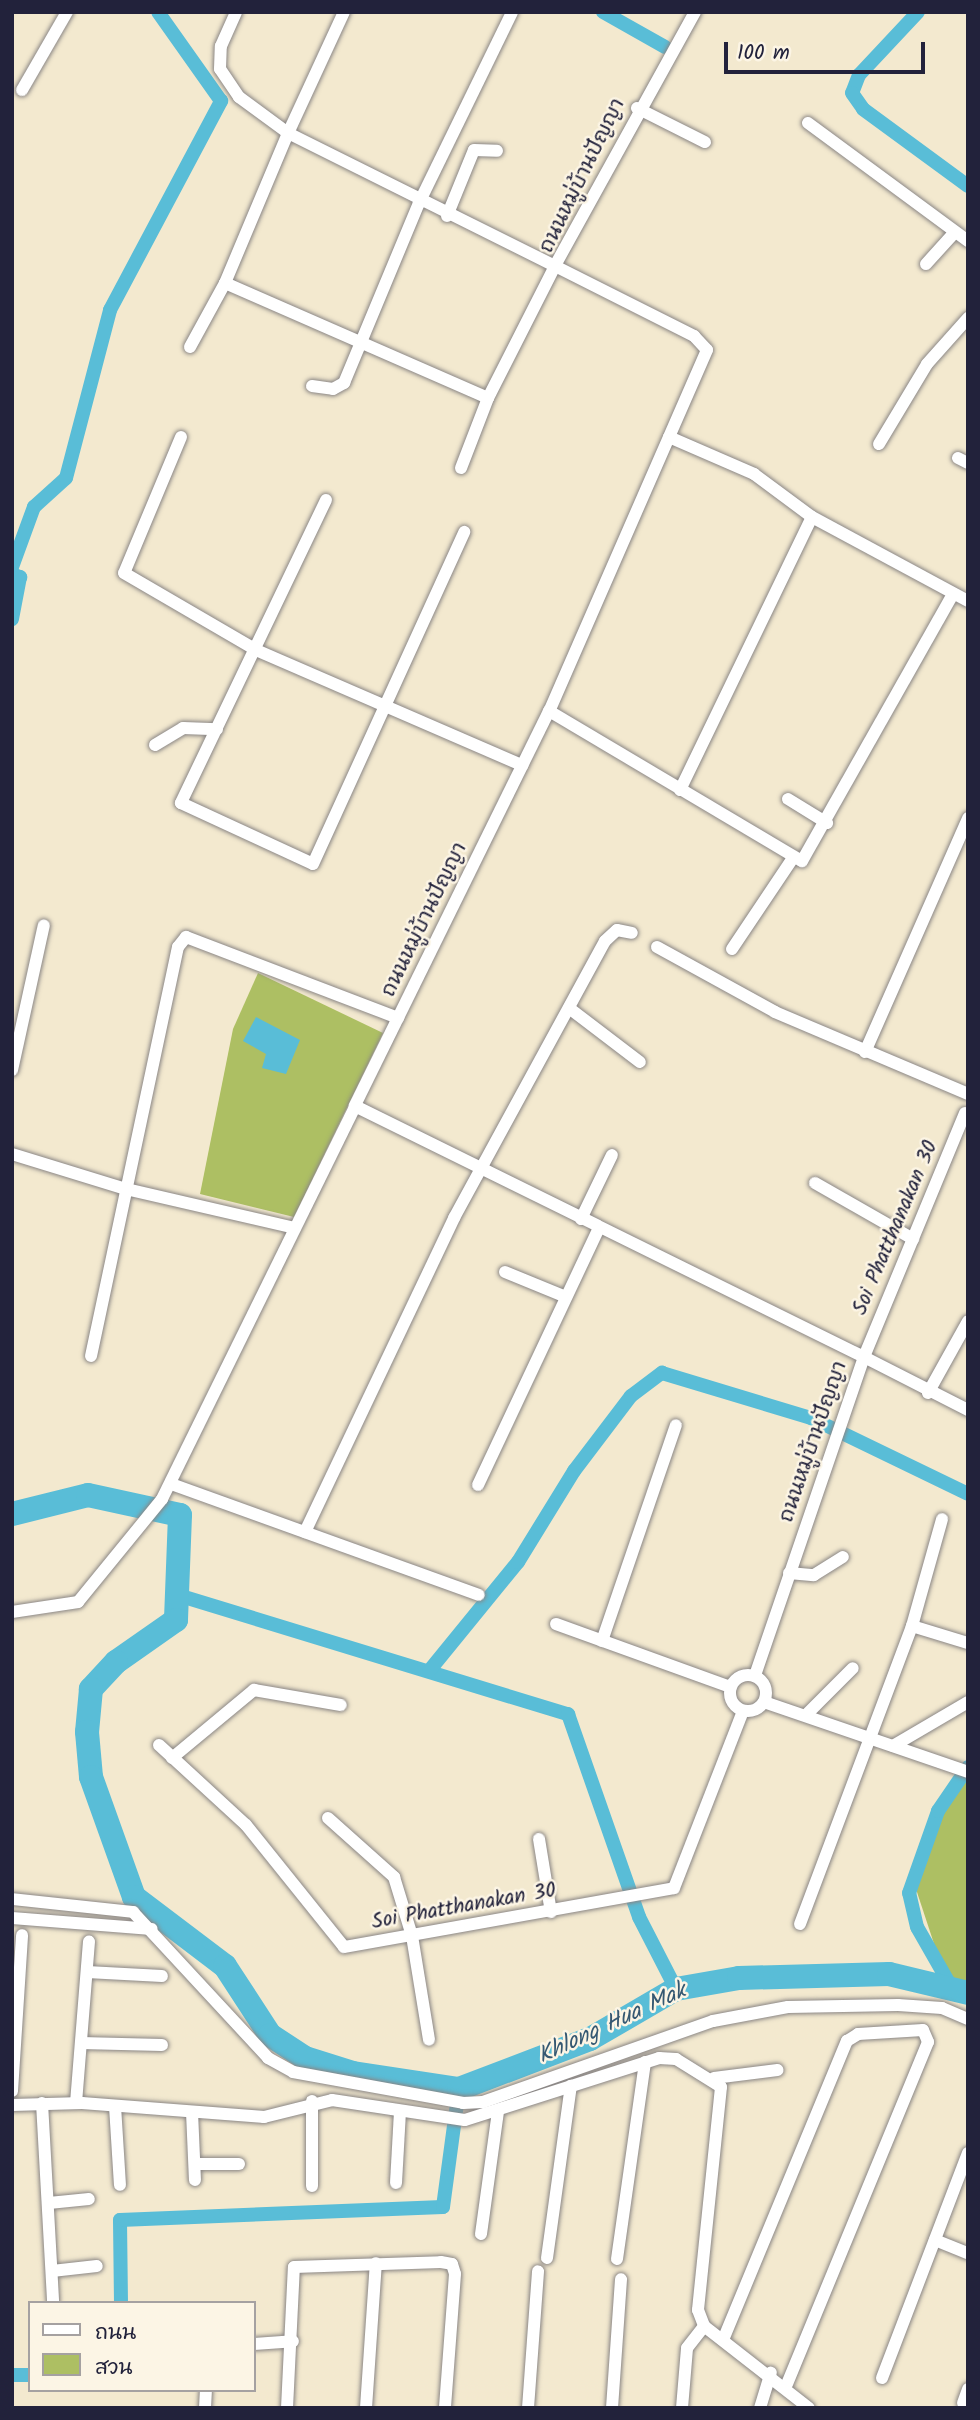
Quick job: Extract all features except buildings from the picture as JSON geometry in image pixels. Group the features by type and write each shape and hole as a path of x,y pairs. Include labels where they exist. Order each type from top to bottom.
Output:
{"street":[{"path":"22,90 67,12"},
{"path":"236,12 221,46 220,69 239,97 288,133 419,203 555,265 488,398 461,468"},
{"path":"190,347 225,283 288,133 344,12"},
{"path":"312,386 340,388 357,341 419,203 512,12"},
{"name":"ถนนหมู่บ้านปัญญา","path":"695,12 637,108 555,265 705,343 669,437 549,711 355,1106 480,1171 864,1357 755,1676"},
{"path":"637,108 705,142"},
{"path":"808,123 968,242"},
{"path":"447,216 474,150 497,151"},
{"path":"926,264 955,232"},
{"path":"225,283 488,398"},
{"path":"879,444 927,364 968,318"},
{"path":"181,437 124,573 258,651 523,765"},
{"path":"669,437 754,474 812,517 968,601"},
{"path":"327,500 258,651 181,803 313,864 464,532"},
{"path":"680,790 812,517"},
{"path":"549,711 793,858 809,855 953,594"},
{"path":"155,745 183,728 217,729"},
{"path":"788,799 827,823"},
{"path":"865,1052 968,818"},
{"path":"732,949 793,858"},
{"path":"12,1070 44,925"},
{"path":"305,1532 480,1171 605,941 617,930 632,933"},
{"path":"91,1356 178,947 186,937 398,1018"},
{"path":"657,947 775,1012 968,1094"},
{"path":"569,1008 640,1062"},
{"path":"12,1612 78,1602 162,1499 355,1106"},
{"name":"Soi Phatthanakan 30","path":"864,1357 965,1114"},
{"path":"12,1154 126,1189 295,1228"},
{"path":"581,1219 612,1155"},
{"path":"815,1184 913,1239"},
{"path":"478,1485 598,1228"},
{"path":"506,1272 566,1297"},
{"path":"928,1393 967,1325"},
{"path":"864,1357 928,1393 968,1410"},
{"path":"601,1641 676,1425"},
{"path":"171,1484 479,1595"},
{"path":"800,1924 912,1626 943,1519"},
{"path":"789,1573 814,1574 843,1557"},
{"path":"556,1624 730,1687"},
{"path":"912,1626 968,1643"},
{"path":"806,1715 853,1668"},
{"path":"764,1702 764,1684 755,1676 737,1678 730,1687 733,1705 743,1711 764,1702 968,1772"},
{"path":"172,1758 254,1690 341,1705"},
{"path":"893,1746 968,1702"},
{"name":"Soi Phatthanakan 30","path":"159,1745 246,1825 344,1947 650,1895 679,1880 743,1711"},
{"path":"328,1818 387,1867 412,1936 429,2040"},
{"path":"539,1839 551,1912"},
{"path":"12,1899 122,1908 152,1929 280,2066 327,2081 463,2103 483,2102 713,2021 766,2011 898,2005 942,2008 968,2020"},
{"path":"12,1918 152,1929"},
{"path":"12,2091 22,1935"},
{"path":"76,2103 89,1942"},
{"path":"87,1972 162,1976"},
{"path":"723,2340 847,2040 858,2034 923,2030 928,2042 787,2384"},
{"path":"81,2043 162,2045"},
{"path":"12,2105 76,2103 264,2117 312,2101 465,2120 498,2112 645,2062 676,2059 714,2077 721,2087 698,2310 704,2326 787,2384 809,2408"},
{"path":"617,2259 645,2062"},
{"path":"714,2077 777,2070"},
{"path":"547,2258 571,2086"},
{"path":"312,2101 312,2186"},
{"path":"42,2103 53,2301"},
{"path":"115,2106 120,2185"},
{"path":"396,2183 400,2111"},
{"path":"192,2112 195,2180"},
{"path":"481,2234 498,2112"},
{"path":"882,2378 965,2168 968,2153"},
{"path":"195,2164 239,2164"},
{"path":"49,2203 89,2199"},
{"path":"935,2240 968,2253"},
{"path":"366,2408 376,2263"},
{"path":"287,2408 293,2342 294,2267 376,2263 452,2264 445,2408"},
{"path":"52,2271 97,2266"},
{"path":"528,2408 538,2271"},
{"path":"611,2408 621,2279"},
{"path":"682,2408 687,2348 704,2326"},
{"path":"256,2344 293,2342"},
{"path":"760,2408 771,2373"},
{"path":"963,2403 968,2389"}],"green space":[{"path":"258,973 383,1033 294,1217 200,1194 233,1029"},
{"path":"961,1776 968,1778 968,1986 945,1977 913,1880"}],"water":[{"path":"256,1017 300,1040 286,1074 262,1068 266,1054 243,1041"}],"waterway":[{"path":"12,567 34,507 66,478 110,310 221,101 158,12"},
{"path":"603,12 665,47"},
{"path":"918,12 859,75 852,93 863,109 968,186"},
{"path":"12,574 20,577 12,619"},
{"path":"429,1671 518,1562 574,1471 631,1396 662,1373 811,1418 968,1494"},
{"name":"Khlong Hua Mak","path":"12,1514 88,1495 180,1515 176,1620 116,1662 91,1689 87,1732 91,1777 134,1897 225,1966 270,2035 305,2058 353,2073 459,2089 590,2039 676,1989 739,1978 889,1974 968,1993"},
{"path":"181,1596 568,1714 639,1917 676,1989"},
{"path":"949,1983 917,1927 909,1893 938,1811 968,1767"},
{"path":"121,2301 120,2220 443,2207 459,2089"},
{"path":"12,2375 28,2375"}]}
